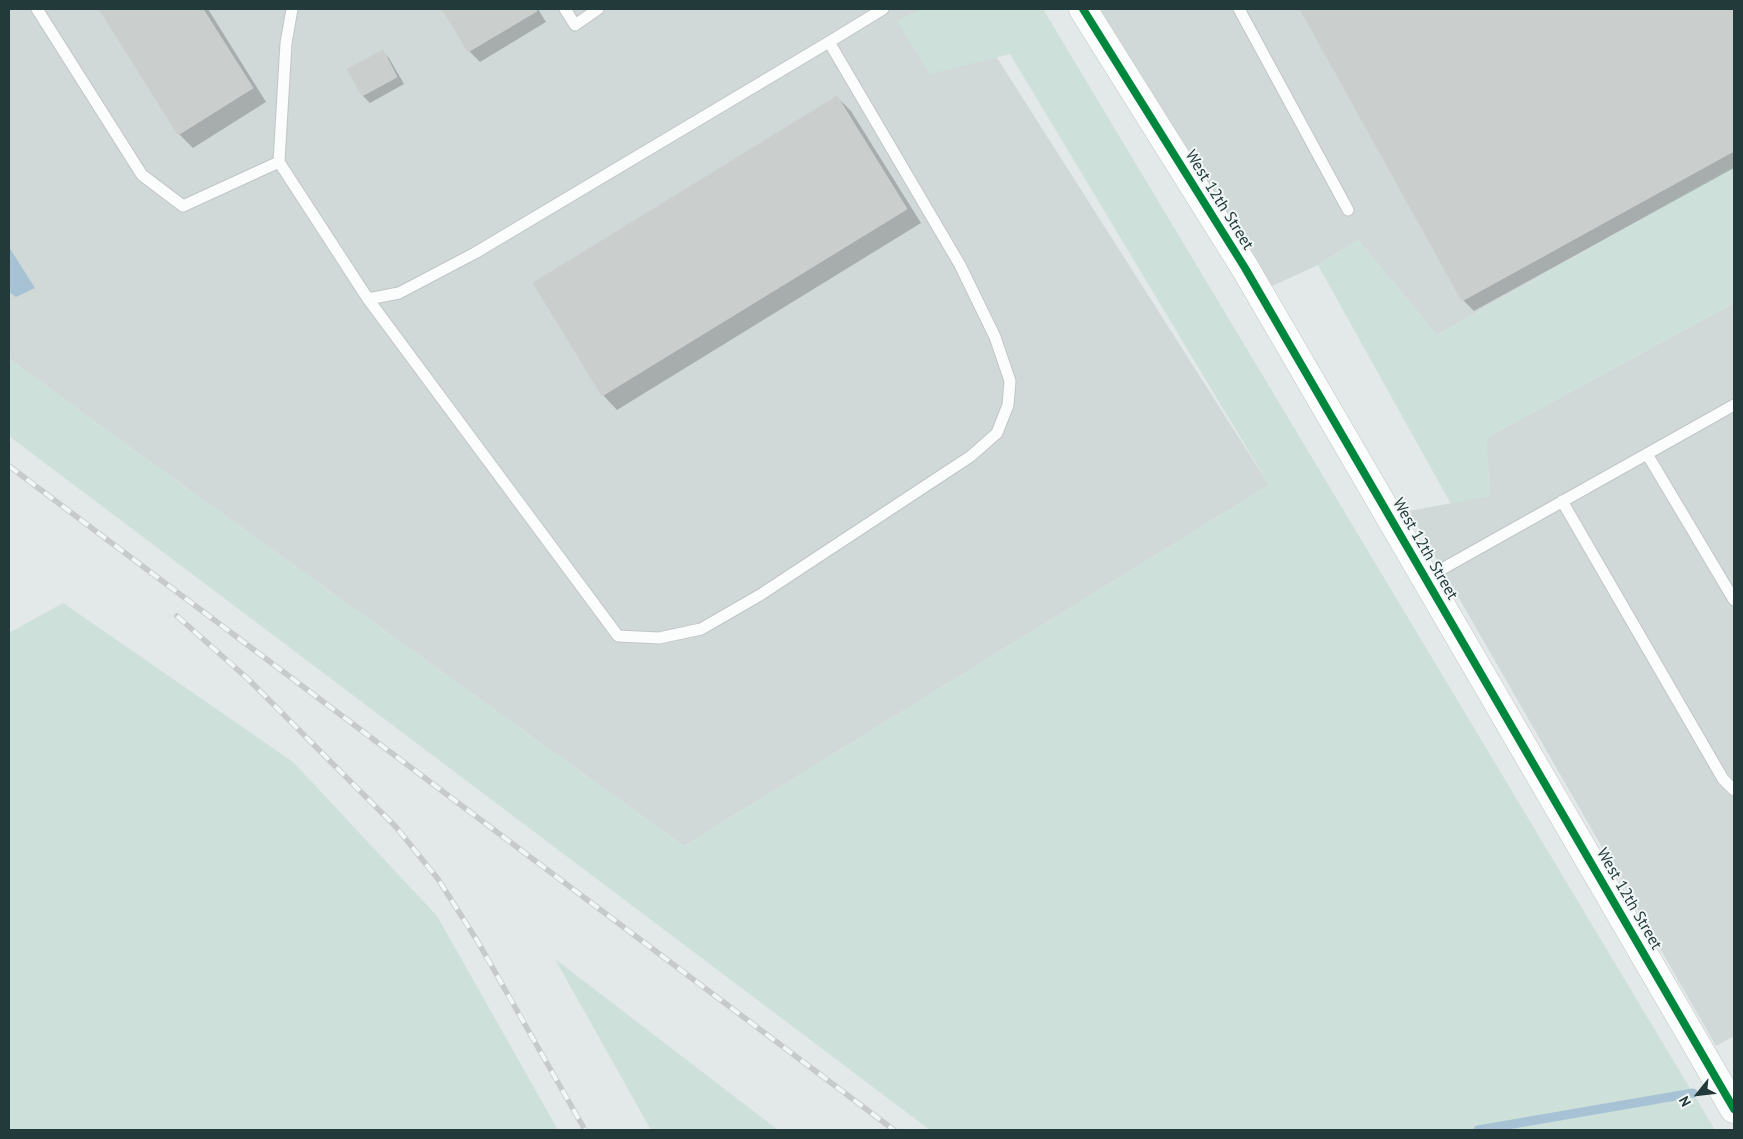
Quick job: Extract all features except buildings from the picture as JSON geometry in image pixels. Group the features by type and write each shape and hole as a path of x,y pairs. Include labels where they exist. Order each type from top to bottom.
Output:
{"street":[{"name":"West 12th Street","path":"1087,10 1245,268 1734,1109"}],"lane":[{"path":"37,9 142,175 183,206 279,162"},
{"path":"292,9 286,43 279,162 368,299 618,636 659,638 701,629 760,595 971,456 996,433 1008,405 1010,381 995,337 960,265 829,42"},
{"path":"565,9 575,25 598,9"},
{"path":"368,299 399,293 475,253 883,9"},
{"path":"1239,9 1348,210"},
{"path":"1426,578 1734,405"},
{"path":"1647,454 1734,600"},
{"path":"1562,501 1724,779 1734,790"}],"shaded area":[{"path":"9,9 966,9 1269,485 684,846 9,358"},
{"path":"921,9 1043,9 1715,1130 930,1130 9,436 9,358 684,846 1269,485 1010,54 930,74 897,21"},
{"path":"1099,9 1734,9 1734,166 1437,335 1358,240 1318,265 1272,286"},
{"path":"1734,166 1734,303 1486,438 1490,496 1451,504 1318,265 1358,240 1437,335"},
{"path":"1734,303 1734,1036 1716,1046 1409,511 1490,496 1486,438"},
{"path":"63,603 293,762 437,916 558,1130 9,1130 9,633"},
{"path":"555,959 778,1130 651,1130"}],"water":[{"path":"9,247 35,288 16,297 9,292"}],"waterway":[{"path":"1478,1130 1693,1093"}],"railway":[{"path":"9,466 894,1130"},
{"path":"177,616 248,679 396,827 438,879 478,942 585,1130"}],"cycle path":[{"path":"1083,9 1245,268 1734,1109"}]}
